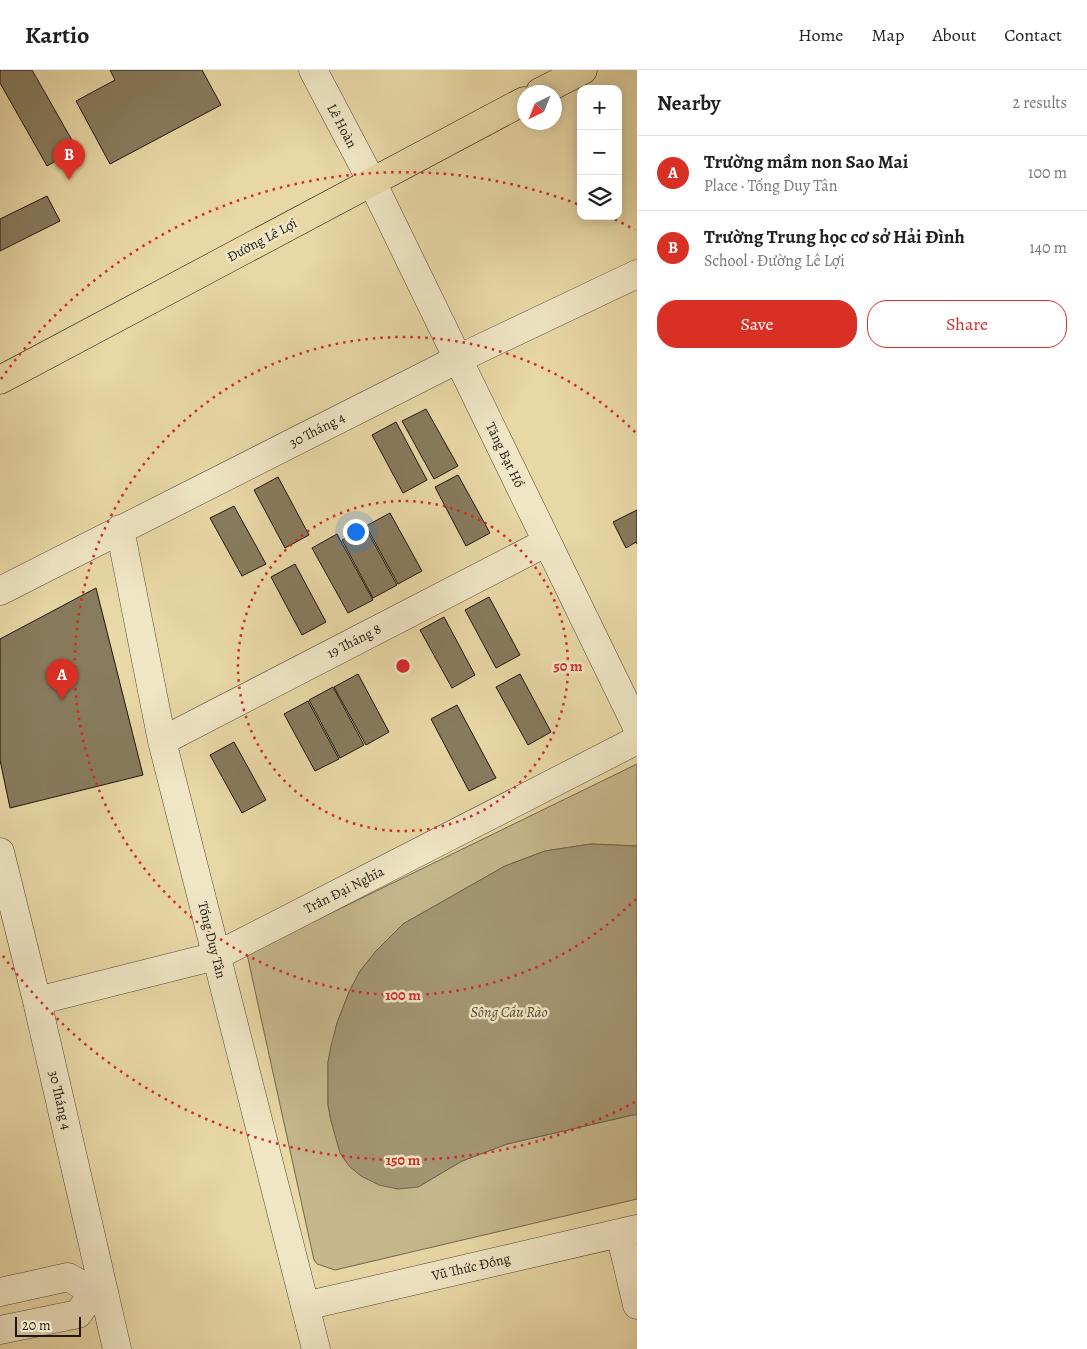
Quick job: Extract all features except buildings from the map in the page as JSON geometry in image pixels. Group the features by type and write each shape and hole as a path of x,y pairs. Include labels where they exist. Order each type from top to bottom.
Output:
{"main road":[{"path":"554,85 583,70"},
{"name":"Đường Lê Lợi","path":"0,380 517,105"}],"street":[{"name":"Lê Hoàn","path":"313,70 372,182"},
{"name":"Tăng Bạt Hổ","path":"372,182 637,728"},
{"name":"30 Tháng 4","path":"0,591 458,358 637,274"},
{"name":"Tống Duy Tân","path":"120,529 162,741 316,1349"},
{"name":"19 Tháng 8","path":"162,741 547,542"},
{"name":"Trần Đại Nghĩa","path":"37,1001 216,956 637,740"},
{"name":"30 Tháng 4","path":"0,852 37,1001 99,1290 117,1349"},
{"name":"Vũ Thức Đồng","path":"305,1306 628,1231"},
{"path":"628,1231 637,1305"},
{"path":"0,1292 68,1277 99,1290 78,1314 0,1330"}],"shaded area":[{"path":"637,764 637,846 591,844 545,851 505,866 403,924 360,971 349,992 337,1023 328,1062 328,1105 331,1121 418,1187 462,1161 507,1144 637,1114 637,1199 335,1270 317,1264 314,1260 247,954"}],"water":[{"name":"Sông Cầu Rào","path":"591,844 637,846 637,1114 507,1144 462,1161 418,1187 398,1189 379,1185 361,1176 349,1166 340,1153 328,1105 328,1062 331,1046 337,1023 349,992 360,971 375,952 403,924 505,866 545,851"}],"place":[{"name":"Trường Trung học cơ sở Hải Đình","path":"69,180"},
{"name":"Trường mầm non Sao Mai","path":"62,700"}]}
